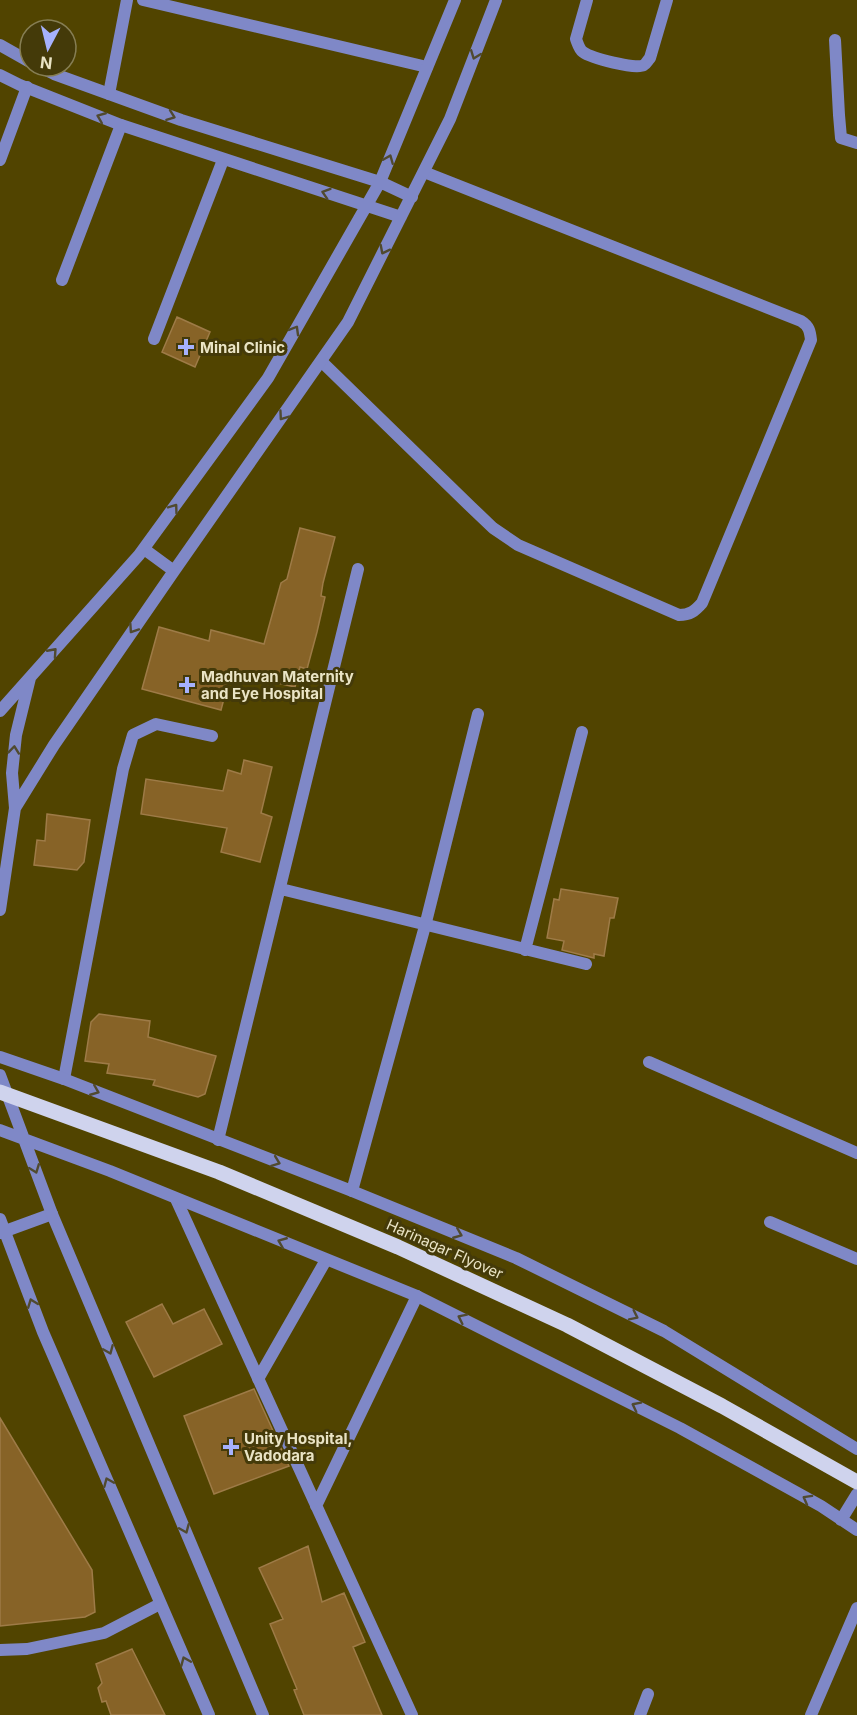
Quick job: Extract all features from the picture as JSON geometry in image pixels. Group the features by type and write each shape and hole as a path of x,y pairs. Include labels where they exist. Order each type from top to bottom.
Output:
{"main road":[{"name":"Harinagar Flyover","path":"0,1092 219,1172 398,1247 567,1325 722,1406 857,1482"}],"street":[{"path":"110,94 126,0"},
{"path":"143,0 427,67"},
{"path":"0,711 144,549 268,378 380,182 455,0"},
{"path":"15,808 54,745 348,322 450,119 496,0"},
{"path":"587,0 576,39 578,46 591,55 634,67 644,66 650,58 667,0"},
{"path":"836,40 838,115 842,138 857,143"},
{"path":"0,45 18,55"},
{"path":"0,75 121,125 401,217"},
{"path":"65,78 244,141 380,182 412,197"},
{"path":"0,160 27,87"},
{"path":"63,280 121,125"},
{"path":"154,339 223,160"},
{"path":"322,362 486,521 518,545 679,615 688,615 697,610 702,603 811,340 807,325 424,172"},
{"path":"144,549 174,571"},
{"path":"218,1140 358,569"},
{"path":"0,910 15,808 12,773 16,735 31,676"},
{"path":"352,1191 425,926 478,714"},
{"path":"64,1079 123,770 133,735 156,724 212,736"},
{"path":"525,950 582,732"},
{"path":"281,889 586,964"},
{"path":"0,1057 64,1079 352,1191 516,1258 664,1331 857,1449"},
{"path":"649,1062 857,1153"},
{"path":"0,1075 52,1214 263,1715"},
{"path":"0,1130 110,1171 417,1296 680,1428 857,1530"},
{"path":"176,1199 412,1715"},
{"path":"52,1214 1,1228 43,1332 208,1715"},
{"path":"770,1222 857,1259"},
{"path":"258,1379 326,1260"},
{"path":"316,1506 417,1296"},
{"path":"841,1520 857,1494"},
{"path":"0,1650 27,1649 104,1633 160,1604"},
{"path":"811,1715 857,1608"},
{"path":"640,1715 648,1694"}],"building":[{"path":"177,317 210,332 195,367 162,352"},
{"path":"300,528 335,537 323,583 321,596 325,597 317,632 307,669 300,667 295,687 231,672 221,710 142,689 159,627 209,641 211,630 264,644 281,583 287,579"},
{"path":"244,760 272,767 261,813 272,817 260,862 221,852 227,828 141,814 146,779 223,791 228,770 241,774"},
{"path":"47,814 90,820 84,862 77,870 34,865 37,840 45,841"},
{"path":"561,889 618,898 614,918 610,918 604,956 594,954 594,958 562,950 564,941 547,938 554,899 559,900"},
{"path":"99,1014 150,1021 148,1037 216,1056 205,1094 198,1097 153,1085 155,1080 107,1073 109,1064 85,1061 91,1022"},
{"path":"162,1304 173,1324 204,1309 222,1344 154,1377 126,1322"},
{"path":"254,1389 289,1466 214,1494 184,1416"},
{"path":"0,1418 92,1570 95,1612 85,1617 0,1626"},
{"path":"308,1546 322,1602 344,1593 365,1642 353,1647 382,1715 304,1715 294,1690 297,1689 270,1624 283,1619 259,1568"},
{"path":"132,1649 165,1715 111,1715 106,1701 102,1702 98,1688 102,1683 96,1664"}],"place":[{"name":"Minal Clinic","path":"186,347"},
{"name":"Madhuvan Maternity and Eye Hospital","path":"187,685"},
{"name":"Unity Hospital, Vadodara","path":"231,1447"}]}
